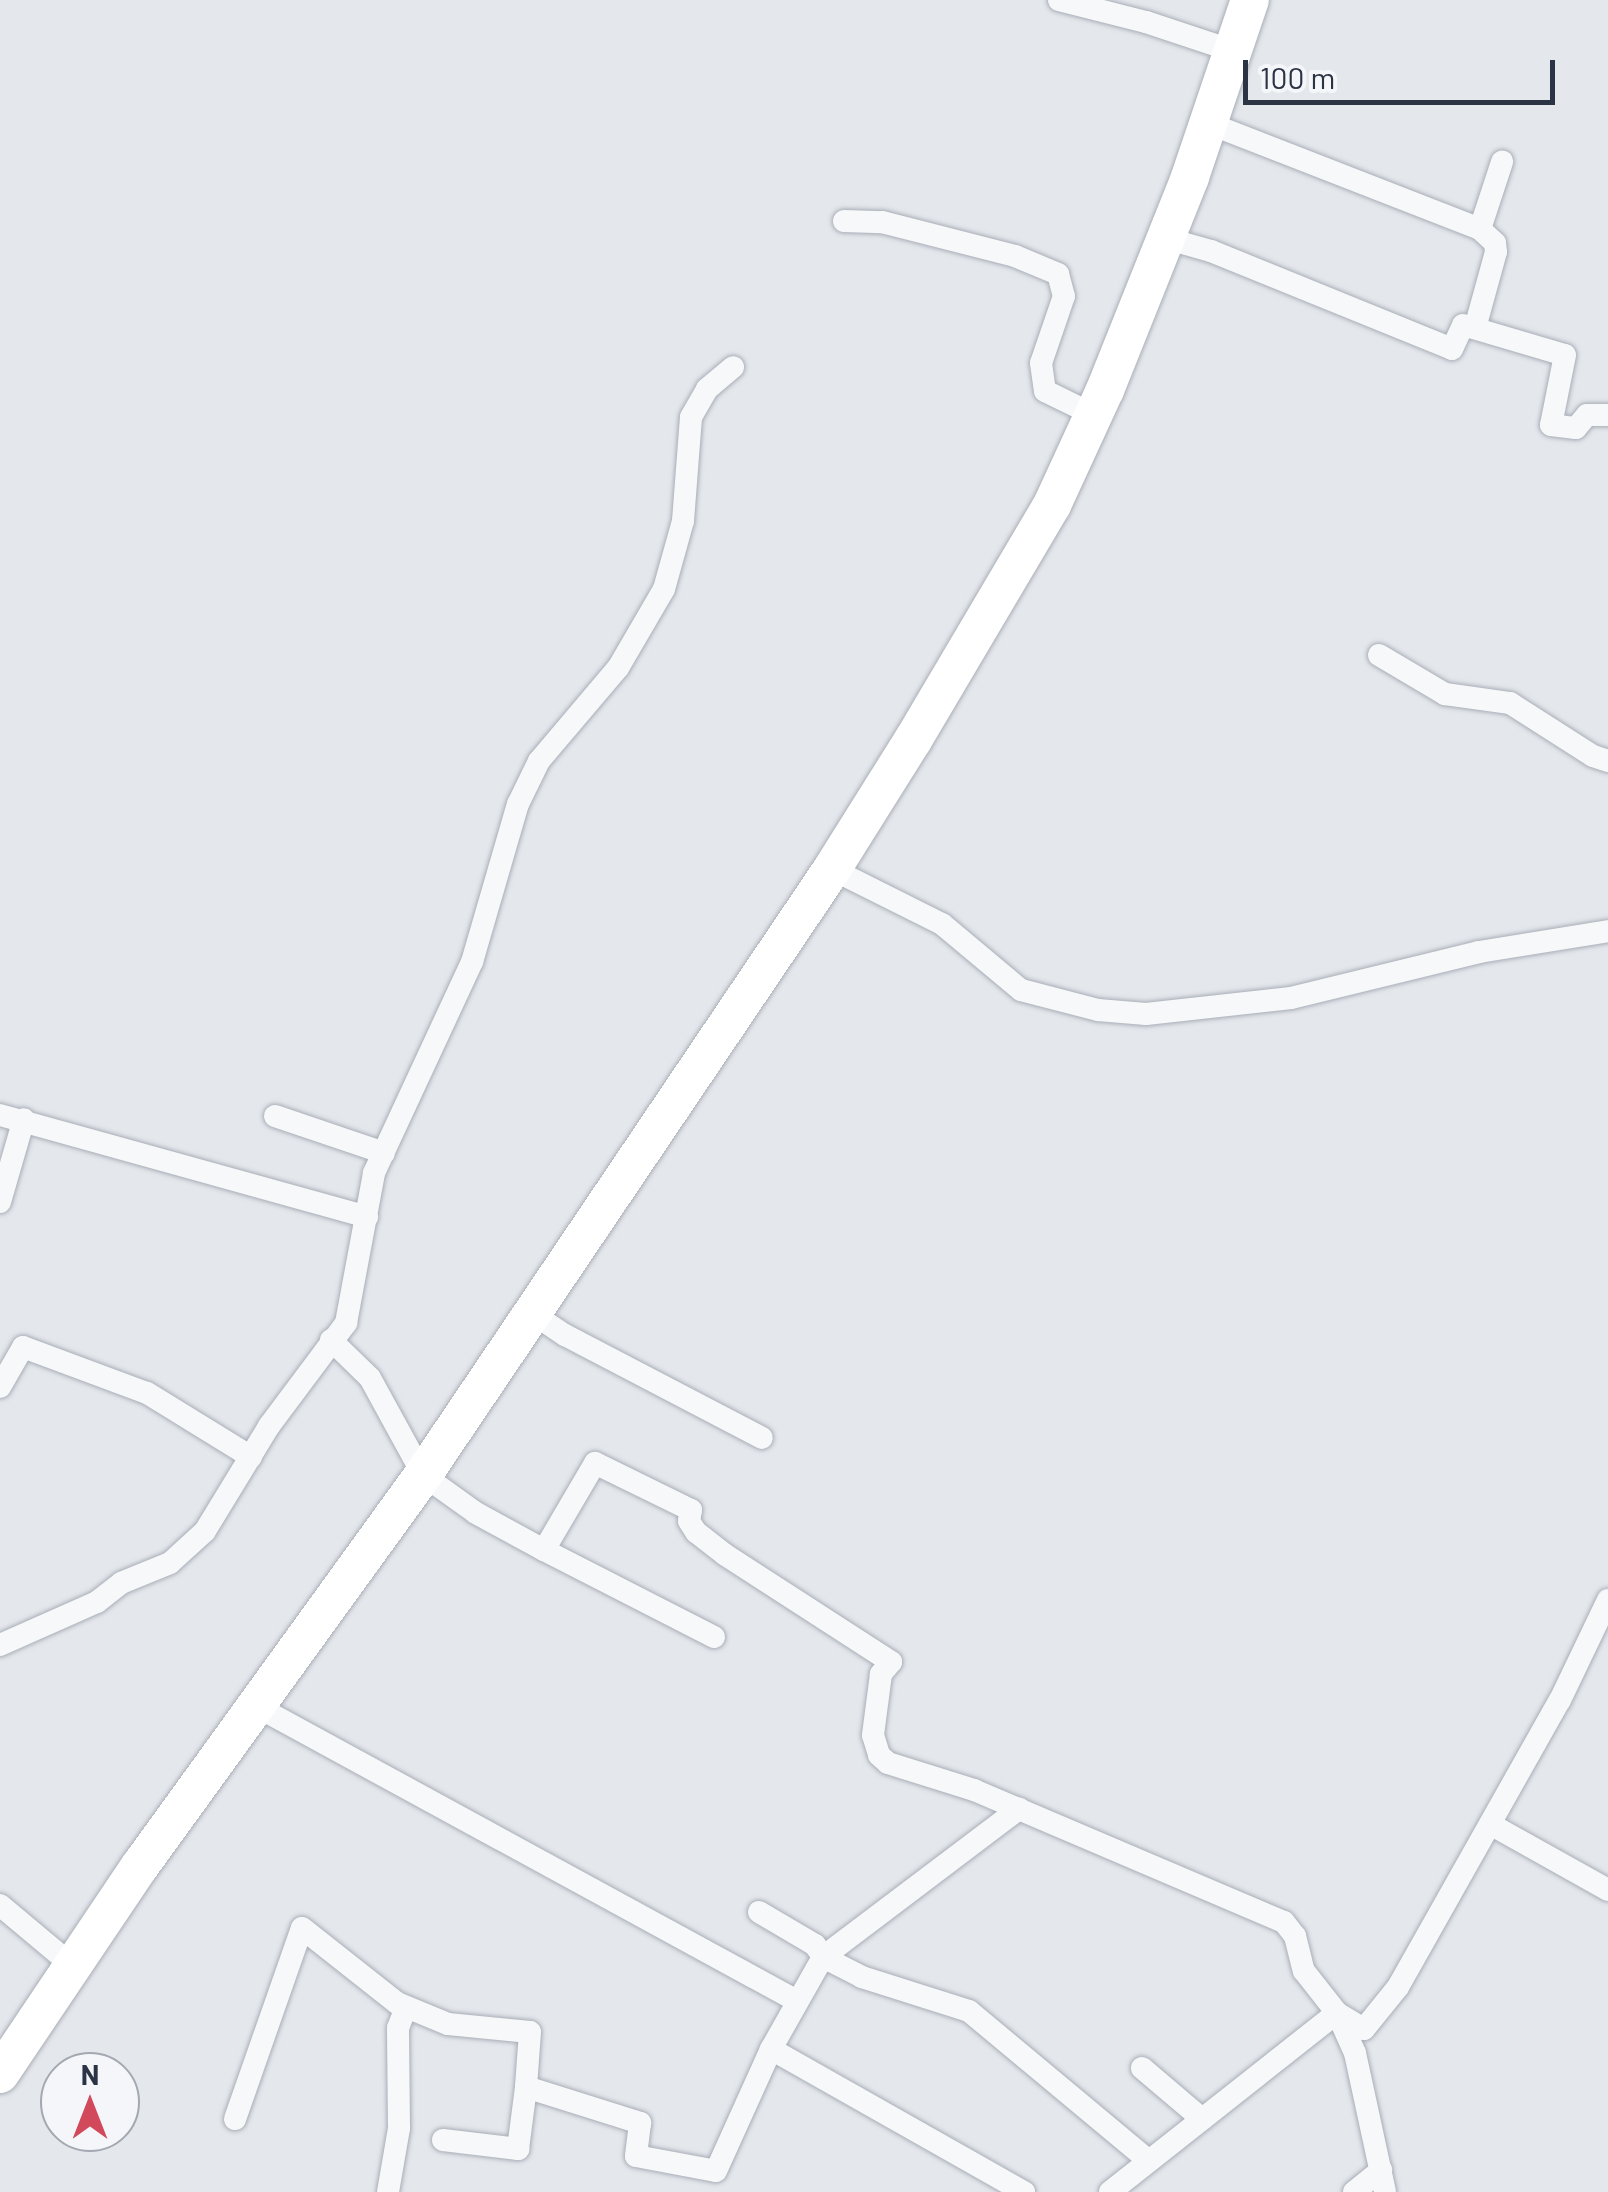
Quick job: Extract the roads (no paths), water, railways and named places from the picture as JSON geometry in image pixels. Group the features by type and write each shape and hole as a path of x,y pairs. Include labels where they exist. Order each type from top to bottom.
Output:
{"highway":[{"path":"0,2074 72,1966 423,1475 832,869 1052,504 1094,415 1164,238 1250,0"}],"street":[{"path":"1059,0 1146,22 1233,51"},
{"path":"1208,122 1480,229 1495,243 1496,252 1475,328"},
{"path":"1480,229 1502,162"},
{"path":"844,221 882,222 1015,256 1058,274 1064,296 1041,364 1046,391 1094,415"},
{"path":"1164,238 1210,251 1452,349 1463,325 1565,355 1551,425 1576,428 1587,416 1608,415"},
{"path":"0,1645 97,1602 121,1584 170,1562 205,1531 331,1340 346,1324 368,1217 367,1200 384,1153 472,962 496,890 504,841 527,783 565,728 618,668 664,590 683,521 692,417 707,390 733,366"},
{"path":"1378,654 1445,694 1510,703 1593,756 1608,761"},
{"path":"832,869 942,924 1021,990 1098,1010 1146,1014 1291,998 1464,955 1608,931"},
{"path":"275,1116 384,1153"},
{"path":"0,1202 12,1117 368,1217"},
{"path":"532,1314 762,1438"},
{"path":"331,1340 370,1378 423,1475 476,1513 714,1637"},
{"path":"0,1387 23,1348 147,1393 252,1457"},
{"path":"544,1550 594,1463 690,1510 688,1521 696,1532 724,1554 892,1662 881,1674 873,1734 879,1755 888,1762 1019,1810 1284,1922 1295,1936 1304,1971 1337,2013 1355,2054 1383,2181 1354,2192"},
{"path":"1337,2013 1364,2029 1387,2001 1560,1700 1608,1600"},
{"path":"256,1706 797,2001"},
{"path":"526,2087 640,2123 636,2156 716,2171 771,2048 823,1957 1019,1810"},
{"path":"1490,1824 1608,1890"},
{"path":"0,1905 72,1966"},
{"path":"758,1912 815,1944 823,1957 862,1977 969,2011 1148,2160"},
{"path":"234,2118 302,1928 406,2007 448,2024 530,2032 518,2149 443,2140"},
{"path":"388,2192 399,2128 398,2028 406,2007"},
{"path":"1110,2192 1337,2013"},
{"path":"771,2048 1024,2192"},
{"path":"1142,2068 1202,2119"}]}
